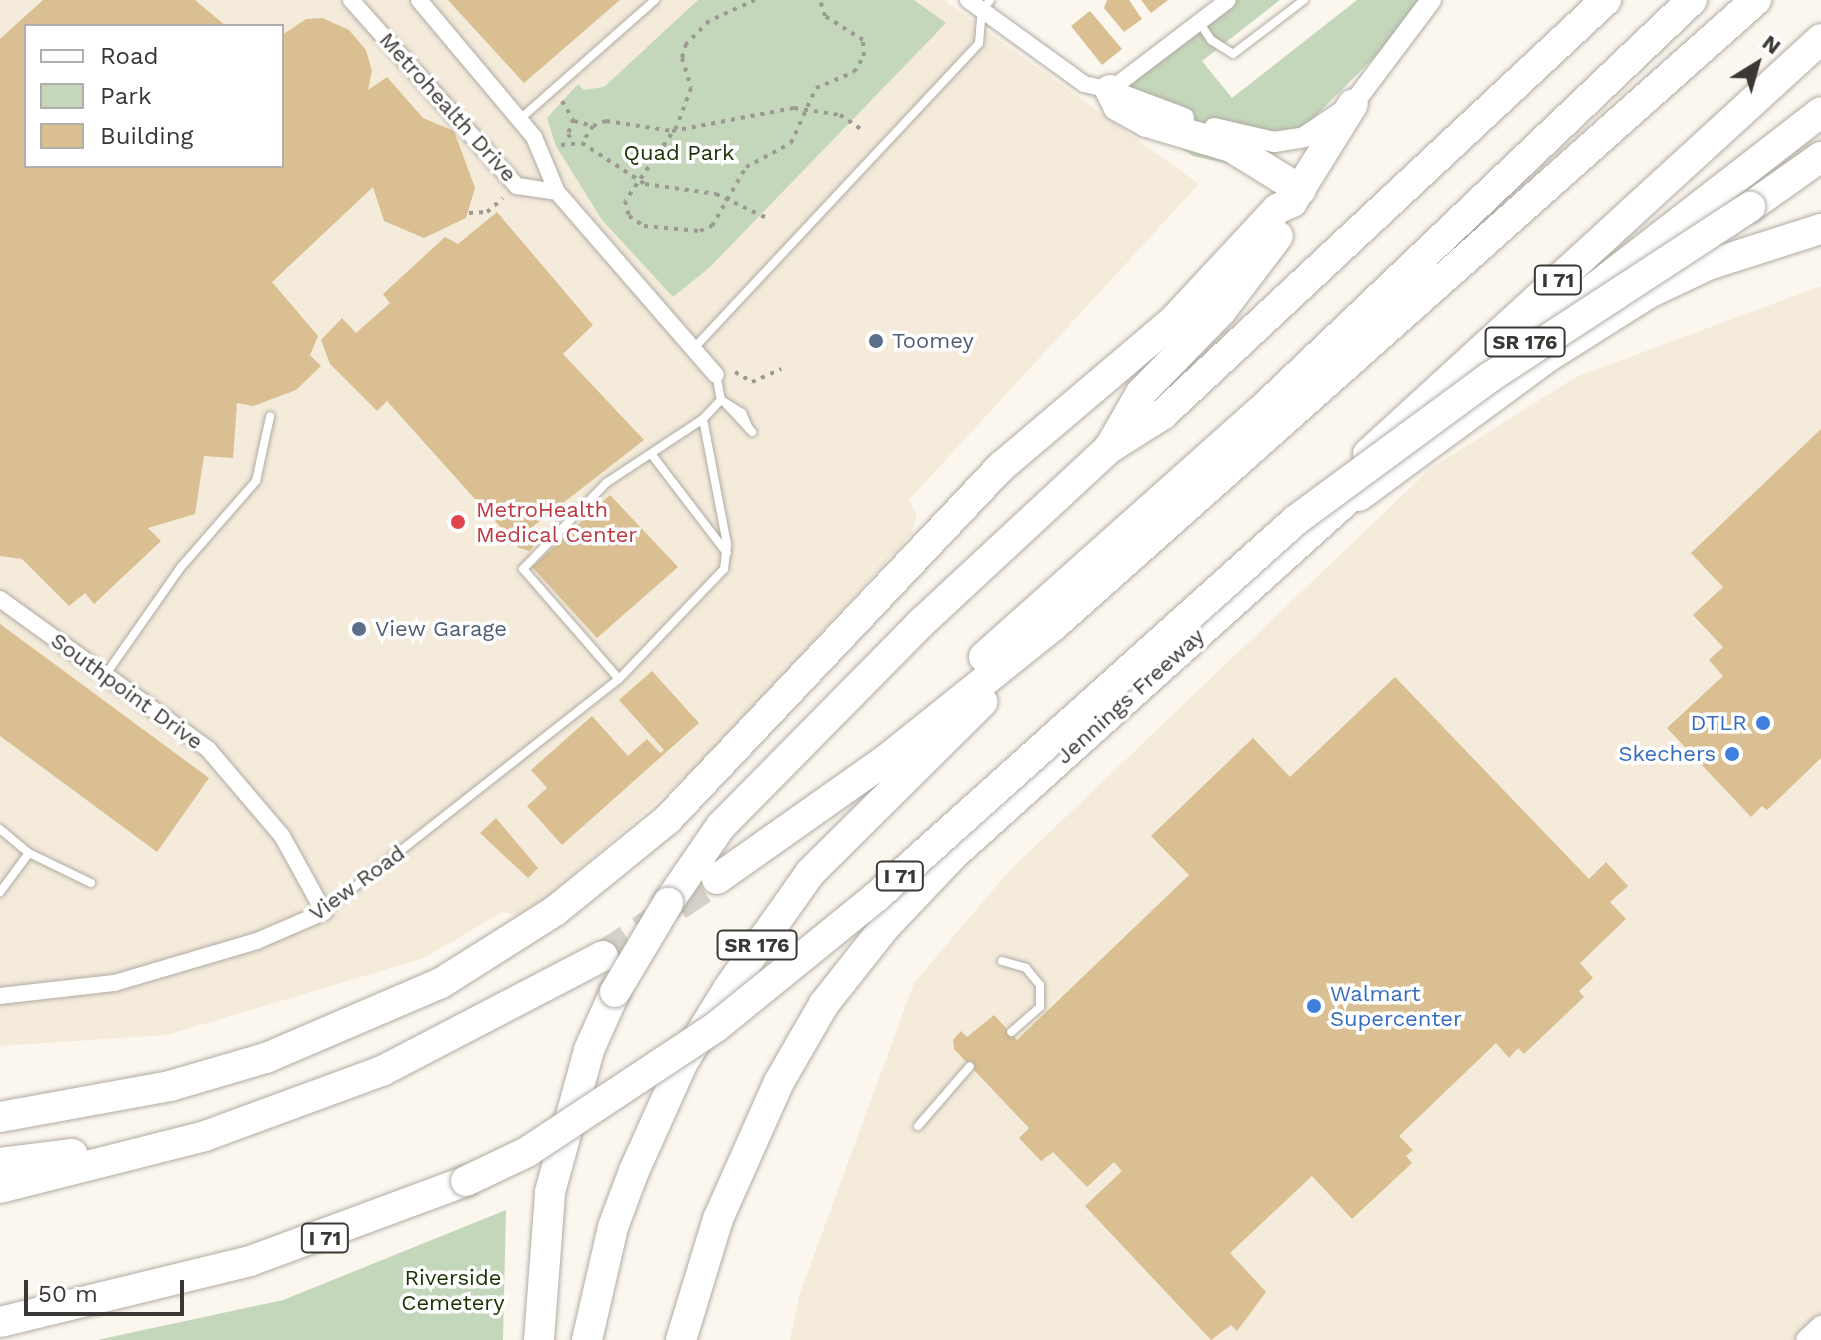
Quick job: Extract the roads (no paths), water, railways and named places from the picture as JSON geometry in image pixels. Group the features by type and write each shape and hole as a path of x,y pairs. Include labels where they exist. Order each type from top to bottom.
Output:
{"highway":[{"path":"539,1340 550,1192 589,1050 639,946 721,826 921,623 1108,449 1162,415 1606,0"},
{"path":"827,803 847,771 955,683 1272,400 1692,0"},
{"path":"717,879 827,803 1052,627 1756,0"},
{"name":"I 71","path":"0,1306 178,1282 331,1236 466,1181 620,1094 795,967 1309,521 1821,39"},
{"path":"1110,90 1118,106 1147,122 1231,147 1297,196"},
{"path":"1108,449 1141,393 1249,276 1288,222 1297,196 1353,104"},
{"name":"SR 176","path":"1740,176 1821,112"},
{"path":"1740,176 1821,125"},
{"path":"1309,521 1490,377 1821,157"},
{"path":"1750,207 1821,168"},
{"name":"Jennings Freeway","path":"681,1340 742,1158 824,1004 867,950 952,856 1309,521 1570,304 1740,176"},
{"path":"0,1117 170,1086 266,1058 441,983 555,911 667,820 1002,466 1174,320 1277,209 1297,196"},
{"path":"1309,521 1549,356 1649,293 1708,265 1821,229"},
{"name":"SR 176","path":"587,1340 613,1227 634,1171 683,1062 728,989 810,873 1052,627"},
{"path":"0,1188 205,1136 382,1071 603,956"},
{"path":"0,1163 205,1136"},
{"path":"0,1322 178,1282"}],"street":[{"name":"Metrohealth Drive","path":"351,0 517,186 557,192"},
{"name":"Metrohealth Drive","path":"419,0 520,119 557,192 716,375"},
{"path":"968,0 986,5 1084,84 1110,90 1227,132 1274,142 1304,137 1353,104 1431,0"},
{"path":"1110,90 1228,0"},
{"name":"Southpoint Drive","path":"0,599 208,749 282,836 324,912"},
{"name":"View Road","path":"0,996 114,983 257,941 324,912"},
{"path":"1806,1340 1821,1326"}],"lane":[{"path":"520,119 655,0"},
{"path":"1199,22 1211,40 1233,54 1304,0"},
{"path":"694,348 979,43 986,5"},
{"path":"716,375 724,403 750,421 751,430"},
{"path":"619,679 523,569 606,483 652,455 724,403"},
{"path":"106,674 181,567 256,481 270,417"},
{"path":"703,419 727,553"},
{"path":"652,455 727,553"},
{"name":"View Road","path":"324,912 619,679 724,569 727,553"},
{"path":"0,829 29,853 91,883"},
{"path":"0,892 29,853"},
{"path":"1002,961 1026,968 1040,985 1040,1007 1011,1032"},
{"path":"918,1126 970,1066"}],"tunnel":[{"path":"603,956 717,879"}],"place":[{"name":"Toomey","path":"876,341"},
{"name":"MetroHealth Medical Center","path":"458,522"},
{"name":"View Garage","path":"359,629"},
{"name":"DTLR","path":"1763,723"},
{"name":"Skechers","path":"1732,754"},
{"name":"Walmart Supercenter","path":"1314,1006"}],"park label":[{"name":"Quad Park","path":"679,153"},
{"name":"Riverside Cemetery","path":"453,1290"}]}
